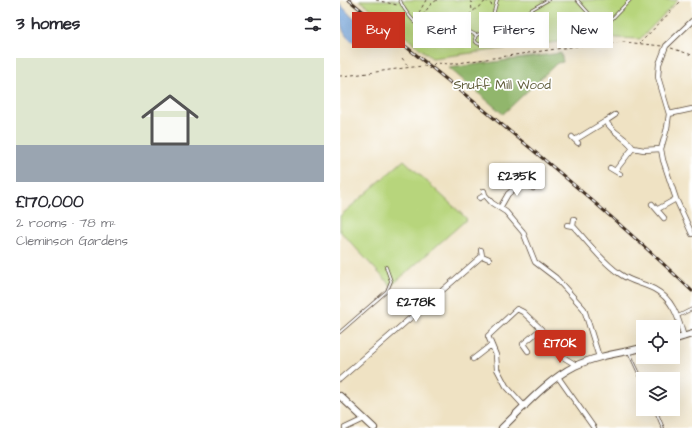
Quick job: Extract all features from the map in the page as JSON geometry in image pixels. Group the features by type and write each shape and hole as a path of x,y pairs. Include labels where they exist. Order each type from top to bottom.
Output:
{"main road":[{"path":"680,338 692,334"},
{"path":"502,428 558,377 576,365 636,349"},
{"path":"342,400 374,428"}],"street":[{"path":"692,20 666,46 659,64 658,77 669,114 661,149 676,199 692,234"},
{"path":"669,114 692,109"},
{"path":"575,140 615,115"},
{"path":"606,121 608,126 629,142 633,148 644,150 661,149"},
{"path":"610,168 618,173 633,148"},
{"path":"518,170 524,180 533,188"},
{"path":"500,208 508,194 524,180"},
{"path":"480,198 484,193 492,203 506,212 528,239 530,252 536,262 556,278 584,309 599,358"},
{"path":"658,209 676,199"},
{"path":"652,204 658,209 664,218"},
{"path":"573,226 574,219"},
{"path":"567,225 573,226 611,267 620,274 634,283 653,289 668,299 677,317 684,337"},
{"path":"481,250 482,256"},
{"path":"482,256 489,258"},
{"path":"340,379 482,256"},
{"path":"525,407 506,386 497,370 496,356 488,336 517,309 523,312 541,329 563,357 576,365"},
{"path":"528,351 523,344 541,329"},
{"path":"470,354 474,360 491,345"},
{"path":"558,377 594,428"},
{"path":"345,428 364,419"}],"lane":[{"path":"400,0 402,5 413,18"},
{"path":"494,12 497,0"},
{"path":"526,12 548,0"},
{"path":"577,0 600,26 606,25 630,0"},
{"path":"471,32 476,35 475,38 479,43"},
{"path":"340,332 387,291 391,282 386,267"},
{"path":"677,317 692,309"},
{"path":"628,351 638,372"},
{"path":"658,416 663,428"}],"path":[{"path":"376,0 402,5"},
{"path":"420,12 426,0"},
{"path":"425,12 431,4 437,0"},
{"path":"471,0 472,12"},
{"path":"640,44 682,0"},
{"path":"472,12 485,1 491,5 496,4"},
{"path":"340,76 409,67 425,66 429,69 435,63 451,64 578,46 624,42 666,46 692,55"},
{"path":"402,58 409,67"}],"green space":[{"path":"360,0 678,0 640,39 613,38 613,12 557,12 557,42 549,43 549,12 479,12 479,48 510,48 432,58 420,48 471,48 471,12 413,12 413,43 405,36 405,12 375,12"},
{"name":"Snuff Mill Wood","path":"561,53 563,62 557,63 503,114 449,68"},
{"path":"404,160 467,219 391,286 340,231 340,216"}],"water":[{"path":"340,4 352,17 352,41 346,36 341,21"}],"railway":[{"path":"349,0 566,178 692,291"}]}
